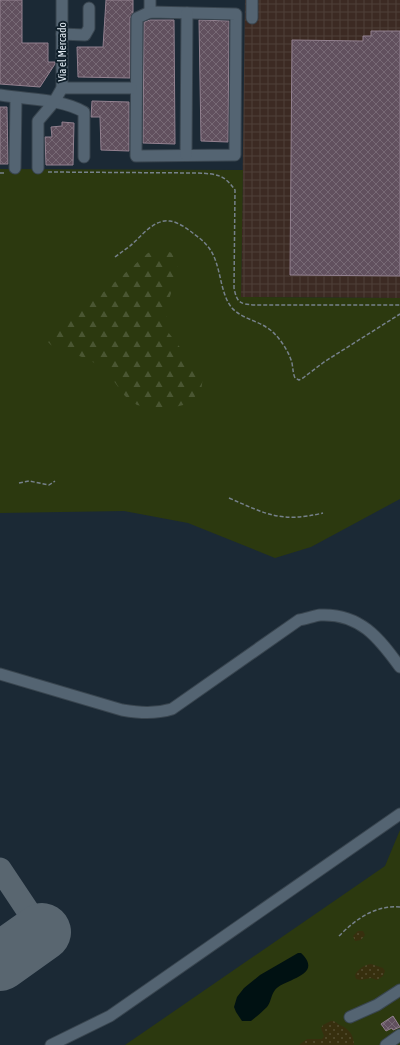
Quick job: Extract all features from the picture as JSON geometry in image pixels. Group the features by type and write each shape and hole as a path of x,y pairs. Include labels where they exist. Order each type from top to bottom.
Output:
{"street":[{"name":"Via el Mercado","path":"42,170 38,121 54,102 62,88 62,0"},
{"path":"150,0 150,12"},
{"path":"252,0 252,18"},
{"path":"62,34 85,35 89,28 89,8"},
{"path":"150,12 187,13 236,14 235,155 136,156 137,18 150,12"},
{"path":"186,156 187,13"},
{"path":"62,88 131,88"},
{"path":"0,96 54,102 72,106 84,112 84,157"},
{"path":"11,170 16,98"},
{"path":"0,674 122,710 139,713 158,713 172,709 299,620 319,615 338,615 354,620 365,627 371,631 388,649 400,667"},
{"path":"51,1045 110,1016 400,814"},
{"path":"350,1018 377,1005 400,990"},
{"path":"386,1045 400,1035"}],"path":[{"path":"0,173 11,170"},
{"path":"42,170 198,173 222,176 230,182 234,190 234,288 239,302 255,305 400,305"},
{"path":"115,257 130,246 147,230 160,222 169,221 176,223 192,232 204,241 214,256 227,299 231,307 246,318 267,327 275,335 288,354 295,378 299,380 304,378 324,362 400,314"},
{"path":"19,483 29,481 49,484 55,481"},
{"path":"229,498 274,516 289,518 307,517 322,513"},
{"path":"339,936 352,923 370,913 380,909 400,907"}],"shaded area":[{"path":"245,0 400,0 400,298 241,297"},
{"path":"298,953 301,953 307,961 308,967 305,972 279,986 275,990 267,1007 251,1021 242,1021 234,1007 237,997 244,988 260,975"}],"green space":[{"path":"0,169 243,170 241,297 400,298 400,499 311,547 275,558 188,523 124,511 0,513"},
{"path":"160,249 172,253 179,270 166,308 168,332 203,377 201,391 187,404 163,410 137,405 125,396 104,368 87,359 51,345 46,340 48,331 100,295 148,253"},
{"path":"400,830 400,1045 125,1045 385,866"}],"sand":[{"path":"358,931 363,931 365,935 361,940 355,941 353,936"},
{"path":"371,964 383,968 385,971 383,976 377,980 371,978 361,980 356,979 355,975 360,969"},
{"path":"331,1021 348,1030 352,1035 354,1045 299,1045 307,1039 322,1039 324,1036 321,1028 323,1025"}],"building":[{"path":"0,0 22,0 22,43 48,43 48,62 55,62 55,64 40,87 0,84"},
{"path":"106,0 133,0 133,13 130,18 130,78 78,77 77,47 103,47"},
{"path":"150,20 174,20 175,144 143,143 144,22"},
{"path":"199,20 229,21 228,142 201,141"},
{"path":"371,31 400,31 400,276 290,275 292,40 363,41 363,36 371,36"},
{"path":"92,101 129,102 129,151 101,150 100,117 91,117"},
{"path":"0,107 7,107 8,164 0,164"},
{"path":"62,122 74,123 73,165 46,165 45,137 52,137 51,127 62,126"},
{"path":"393,1016 400,1027 393,1030 392,1028 386,1031 381,1024"}],"taxiway":[{"path":"0,869 42,932"}],"runway":[{"path":"0,962 42,932"}]}
